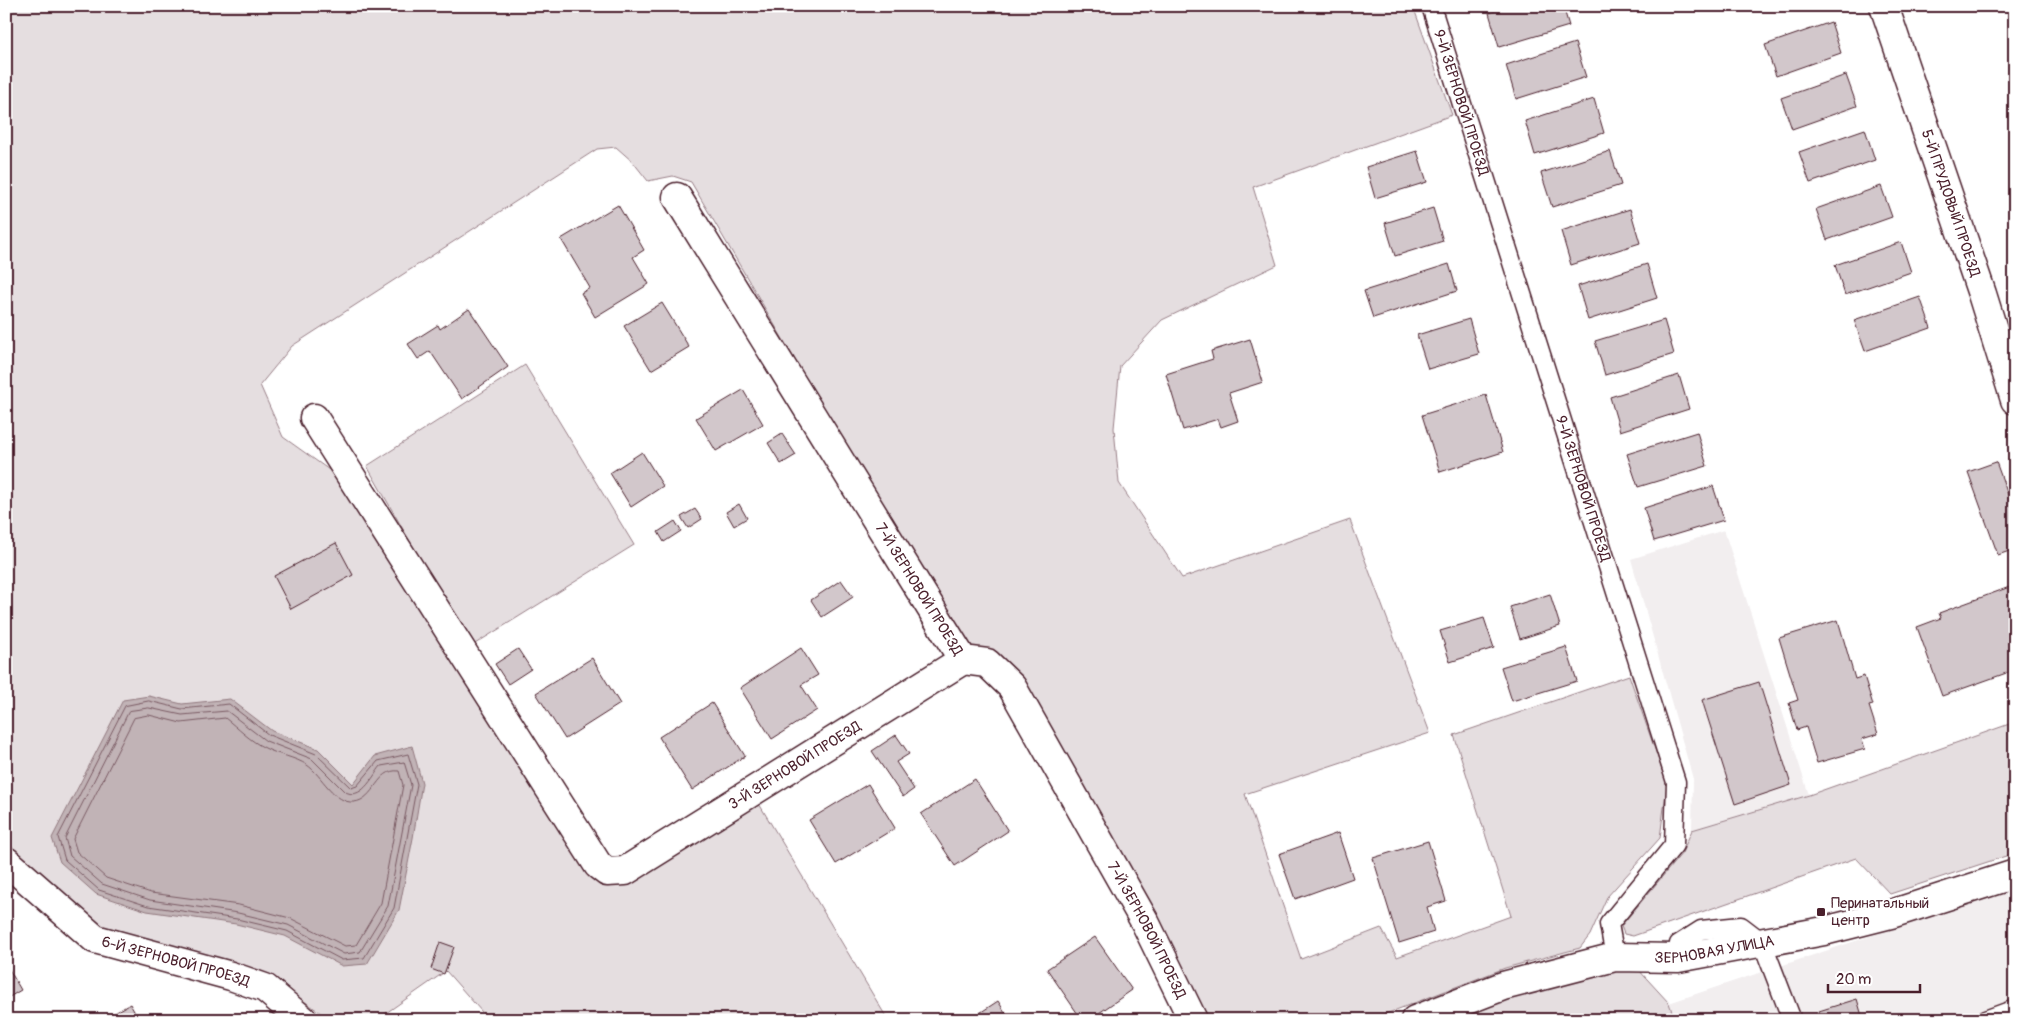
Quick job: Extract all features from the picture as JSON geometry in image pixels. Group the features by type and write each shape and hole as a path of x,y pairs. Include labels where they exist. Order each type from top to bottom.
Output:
{"street":[{"name":"5-Й ПРУДОВЫЙ ПРОЕЗД","path":"1884,6 1982,294 2015,400"},
{"name":"7-Й ЗЕРНОВОЙ ПРОЕЗД","path":"677,197 963,660 987,663 1012,687 1145,922 1193,1020"},
{"name":"3-Й ЗЕРНОВОЙ ПРОЕЗД","path":"314,418 598,865 607,872 625,871 963,660"},
{"name":"6-Й ЗЕРНОВОЙ ПРОЕЗД","path":"6,861 95,939 231,976 264,988 303,1020"},
{"name":"ЗЕРНОВАЯ УЛИЦА","path":"1415,1020 1503,986 1616,957 1678,958 1824,931 1891,914 2015,874"}],"lane":[{"name":"9-Й ЗЕРНОВОЙ ПРОЕЗД","path":"1431,6 1676,782 1674,846 1609,924 1616,957"},
{"path":"1762,942 1792,1020"},
{"path":"1985,1020 2015,1009"}],"shaded area":[{"path":"6,6 1413,6 1452,115 1253,187 1277,265 1162,320 1120,366 1114,428 1119,483 1182,578 1350,520 1430,733 1245,794 1301,959 1381,928 1397,957 1511,916 1454,735 1629,675 1667,784 1660,838 1607,897 1590,935 1580,948 1505,968 1370,1020 1204,1020 1153,915 969,649 863,476 691,182 673,176 648,181 633,162 616,147 597,149 292,346 260,385 283,437 332,472 590,872 758,802 888,1020 489,1020 446,971 376,1020 331,1020 271,978 100,931 6,857"},
{"path":"525,365 634,545 470,647 367,466"},
{"path":"1724,530 1809,795 1692,830 1693,779 1631,559"},
{"path":"2015,722 2015,853 1890,894 1856,858 1633,936 1624,934 1621,926 1682,853 1692,830 1809,795"},
{"path":"2015,888 2015,1020 1675,1020 1669,1003"},
{"path":"1636,967 1669,1003 1675,1020 1446,1020 1508,995 1618,968"}],"water":[{"path":"149,696 182,704 230,699 272,731 318,749 353,784 375,756 412,746 422,783 399,910 367,964 342,966 285,936 236,924 147,911 96,894 60,862 52,838 123,700"}],"building":[{"path":"1511,6 1563,6 1569,26 1499,47 1489,13"},
{"path":"1831,22 1841,53 1776,76 1765,45"},
{"path":"1575,43 1586,77 1516,99 1506,65"},
{"path":"1846,75 1857,106 1792,129 1781,98"},
{"path":"1594,99 1604,133 1535,155 1525,121"},
{"path":"1865,129 1875,160 1810,183 1799,152"},
{"path":"1417,151 1427,182 1375,198 1366,167"},
{"path":"1610,151 1621,185 1552,207 1541,173"},
{"path":"1881,186 1892,217 1827,240 1816,209"},
{"path":"618,205 644,250 633,257 649,284 595,317 581,293 590,288 561,239"},
{"path":"1433,208 1443,241 1395,256 1385,223"},
{"path":"1630,209 1640,243 1571,265 1561,231"},
{"path":"1901,242 1911,272 1845,295 1835,265"},
{"path":"1449,264 1457,291 1373,318 1364,291"},
{"path":"1647,264 1657,298 1588,320 1578,286"},
{"path":"1920,297 1931,328 1865,351 1854,320"},
{"path":"662,303 689,347 651,370 624,326"},
{"path":"469,309 508,367 462,399 430,351 418,359 408,344 438,325 440,329"},
{"path":"1469,319 1479,354 1428,369 1417,335"},
{"path":"1664,320 1674,354 1605,375 1595,341"},
{"path":"1250,339 1263,382 1229,393 1238,421 1221,427 1218,419 1183,430 1166,374 1213,359 1211,351"},
{"path":"1679,375 1689,409 1620,431 1610,397"},
{"path":"743,390 763,424 716,451 696,418"},
{"path":"1486,395 1503,452 1440,472 1422,415"},
{"path":"1697,432 1707,466 1638,487 1627,454"},
{"path":"782,434 796,455 781,464 768,443"},
{"path":"642,452 663,486 631,507 610,473"},
{"path":"1996,462 2015,514 2015,549 1998,555 1968,472"},
{"path":"1713,486 1724,520 1654,541 1644,508"},
{"path":"739,504 747,518 734,526 726,512"},
{"path":"695,509 702,519 688,528 681,517"},
{"path":"675,521 681,531 664,542 658,532"},
{"path":"336,543 353,575 291,609 274,576"},
{"path":"841,580 853,597 822,617 811,600"},
{"path":"2015,585 2015,678 2012,671 1942,696 1917,627 1941,618 1939,613"},
{"path":"1550,594 1560,626 1520,639 1510,607"},
{"path":"1484,618 1494,648 1450,662 1440,631"},
{"path":"1838,620 1855,679 1864,676 1873,705 1869,706 1878,734 1862,739 1865,749 1817,763 1806,727 1797,730 1789,703 1798,700 1779,638"},
{"path":"1566,647 1577,681 1512,701 1501,667"},
{"path":"801,648 818,675 801,685 817,710 772,739 740,688"},
{"path":"518,649 531,669 508,684 495,664"},
{"path":"592,658 620,704 565,739 536,693"},
{"path":"1759,682 1791,785 1735,804 1702,700"},
{"path":"712,703 745,756 692,790 659,737"},
{"path":"896,735 909,754 896,762 914,789 903,797 872,751"},
{"path":"975,779 1008,831 955,866 921,814"},
{"path":"868,784 895,828 836,864 809,820"},
{"path":"1338,833 1353,878 1295,899 1279,854"},
{"path":"1428,841 1446,901 1427,907 1434,932 1399,943 1373,858"},
{"path":"1095,937 1132,990 1089,1020 1082,1020 1047,969"},
{"path":"440,942 454,947 444,974 431,969"},
{"path":"6,964 21,990 6,999"},
{"path":"1857,999 1862,1016 1848,1020 1821,1020 1819,1011"},
{"path":"998,1001 1010,1020 969,1020"},
{"path":"130,1004 139,1020 103,1020"}],"place":[{"name":"Перинатальный центр","path":"1821,912"}]}
